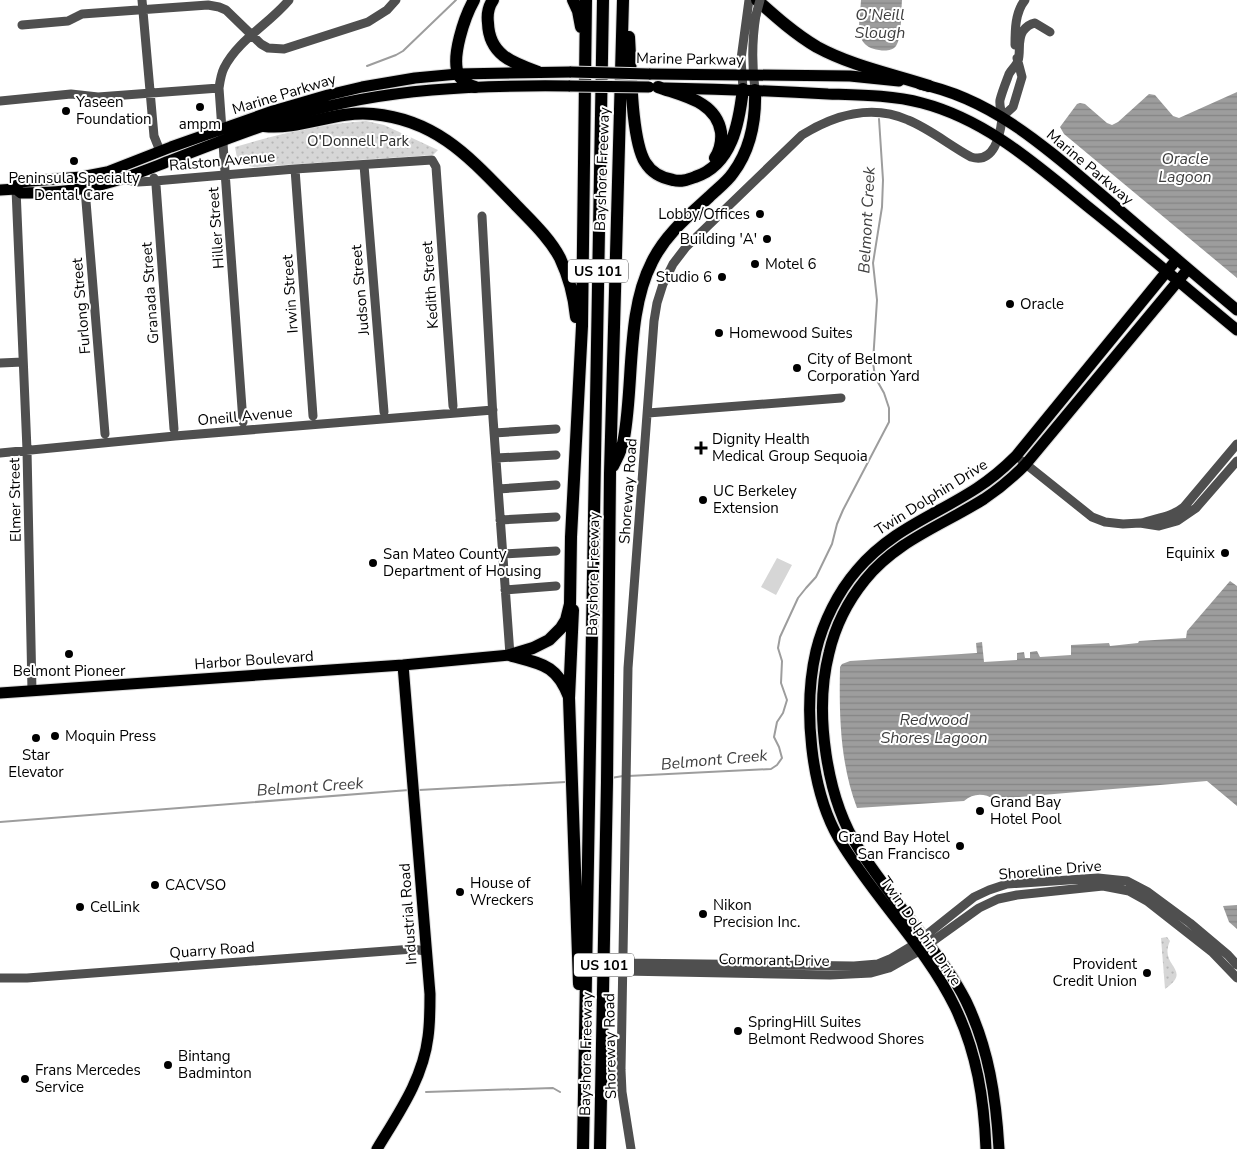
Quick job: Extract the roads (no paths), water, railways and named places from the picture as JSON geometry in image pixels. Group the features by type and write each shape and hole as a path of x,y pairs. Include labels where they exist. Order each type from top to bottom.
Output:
{"highway":[{"path":"474,0 464,22 459,41 457,62 458,74 465,82 475,87"},
{"path":"493,0 488,11 488,30 495,48 509,61 538,72"},
{"path":"573,0 578,11 585,54"},
{"path":"510,655 533,648 549,640 566,620 570,604 571,537 582,326 586,0"},
{"name":"Bayshore Freeway","path":"583,1149 603,0"},
{"name":"Bayshore Freeway","path":"600,1149 607,778 610,473 623,0"},
{"path":"627,0 634,104 641,153 650,169 667,179 686,180 699,176 719,163 728,149 749,90"},
{"path":"753,1 829,53 856,64 929,86"},
{"path":"653,87 701,102 718,122 722,138 718,153 708,168 699,176"},
{"path":"610,473 624,440 638,304 646,274 668,236 726,181 738,166 751,136 755,107 749,90"},
{"path":"264,126 275,127 327,117 370,113 414,122 449,141 477,165 535,225 555,250 565,270 572,292 580,352"},
{"path":"571,537 574,576 569,698 578,973 585,1060"},
{"path":"510,655 532,660 548,667 561,679 569,698"}],"main road":[{"name":"Marine Parkway","path":"81,177 107,172 160,151 292,105 344,91 397,81 458,74 538,72 850,76 903,81 929,86 967,98 1002,117 1026,133 1237,310"},
{"name":"Marine Parkway","path":"122,179 297,115 347,102 426,90 475,87 653,87 872,96 910,101 958,116 998,137 1062,185 1237,330"},
{"name":"Ralston Avenue","path":"16,189 19,182 81,177"},
{"name":"Ralston Avenue","path":"0,190 16,189 21,193 85,189 122,179"},
{"name":"Twin Dolphin Drive","path":"999,1149 993,1083 983,1043 965,1000 946,967 921,944 851,858 827,813 820,791 810,705 816,652 831,610 856,571 873,553 901,531 977,488 1016,456 1177,259"},
{"name":"Twin Dolphin Drive","path":"986,1149 981,1087 971,1047 951,999 921,944 859,850 839,810 832,788 824,733 823,706 828,655 843,616 866,579 883,561 908,541 984,499 1013,477 1188,269"},
{"name":"Harbor Boulevard","path":"0,693 403,665 510,655"},
{"name":"Industrial Road","path":"377,1149 410,1095 418,1077 428,1037 430,994 403,665"}],"street":[{"name":"Hiller Street","path":"243,422 219,88 224,68 235,52 282,9 289,0"},
{"path":"22,25 68,21 82,14 143,5 208,5 219,7 232,15 251,36 268,48 284,49 368,22 386,10 396,0"},
{"path":"1002,117 1013,107 1022,77 1015,32 1022,4 1025,0"},
{"path":"749,90 753,76 753,40 756,16 753,1"},
{"path":"749,90 741,75 742,41 753,1"},
{"path":"143,5 154,136 160,151"},
{"path":"1018,61 1020,38 1027,27 1035,23 1050,32"},
{"name":"Shoreway Road","path":"631,1149 622,1092 621,1070 628,668 654,322 663,284 673,264 700,231 802,135 818,125 837,118 873,112 893,115 907,120 974,158 982,158 990,153 998,137 1002,117 1000,101 1010,74 1018,61"},
{"path":"0,101 71,94 98,97 219,88"},
{"name":"Granada Street","path":"145,157 155,181 174,429"},
{"name":"Ralston Avenue","path":"122,179 138,182 295,169 429,160 434,162"},
{"name":"Kedith Street","path":"434,162 436,167 453,406"},
{"name":"Judson Street","path":"364,165 384,412"},
{"name":"Irwin Street","path":"295,169 313,416"},
{"name":"Furlong Street","path":"81,177 85,189 105,434"},
{"name":"Elmer Street","path":"16,189 27,450 32,690"},
{"path":"482,216 492,410 510,655"},
{"path":"0,363 23,362"},
{"path":"648,413 841,398"},
{"name":"Oneill Avenue","path":"0,452 492,410"},
{"path":"494,433 556,429"},
{"path":"1016,456 1092,517 1105,522 1123,524 1140,523 1178,512 1237,444"},
{"path":"496,458 556,455"},
{"path":"1140,523 1159,526 1177,521 1189,514 1237,461"},
{"path":"498,489 556,485"},
{"path":"500,520 556,517"},
{"path":"502,554 556,551"},
{"path":"505,590 556,586"},
{"name":"Shoreline Drive","path":"921,944 974,897 1001,886 1071,880 1115,879 1135,884 1148,892 1197,929 1237,965"},
{"name":"Shoreline Drive","path":"921,944 979,908 1000,898 1099,886 1110,887 1129,891 1147,901 1212,952 1237,978"},
{"name":"Cormorant Drive","path":"624,967 864,966 890,959 921,944"},
{"name":"Quarry Road","path":"0,978 27,978 413,949 426,951"}],"water":[{"name":"O'Neill Slough","path":"861,0 902,0 899,37 894,48 879,50 870,48 861,38 859,24"},
{"name":"Oracle Lagoon","path":"1237,92 1237,278 1064,134 1060,127 1077,104 1080,103 1085,104 1112,125 1118,122 1149,94 1155,95 1173,116 1179,118"},
{"name":"Redwood Shores Lagoon","path":"1230,581 1237,586 1237,806 1207,781 994,799 979,795 971,796 964,801 857,808 847,774 840,721 840,667 842,664 850,661 977,653 976,643 982,642 984,662 1017,660 1017,653 1024,652 1025,658 1030,658 1030,652 1037,651 1040,657 1071,655 1071,645 1109,643 1110,646 1138,643 1139,641 1186,638 1187,631"},
{"path":"1237,905 1237,929 1229,922 1223,906"}],"waterway":[{"path":"367,66 403,51 456,0"},
{"name":"Belmont Creek","path":"628,776 771,769 782,758 774,737 777,722 783,713 787,700 781,683 782,661 778,648 780,637 798,598 816,577 832,544 843,510 889,422 889,408 884,393 875,377 873,362 877,300 873,263 882,207 883,180 879,119"},
{"name":"Belmont Creek","path":"611,778 623,776"},
{"name":"Belmont Creek","path":"419,790 566,782"},
{"name":"Belmont Creek","path":"0,822 409,790"},
{"path":"426,1092 553,1088 560,1092"}],"place":[{"name":"ampm","path":"200,107"},
{"name":"Yaseen Foundation","path":"66,111"},
{"name":"Peninsula Specialty Dental Care","path":"74,161"},
{"name":"Lobby/Offices","path":"760,214"},
{"name":"Building 'A'","path":"767,239"},
{"name":"Motel 6","path":"755,264"},
{"name":"Studio 6","path":"722,277"},
{"name":"Oracle","path":"1010,304"},
{"name":"Homewood Suites","path":"719,333"},
{"name":"City of Belmont Corporation Yard","path":"797,368"},
{"name":"Dignity Health Medical Group Sequoia","path":"701,448"},
{"name":"UC Berkeley Extension","path":"703,500"},
{"name":"Equinix","path":"1225,553"},
{"name":"San Mateo County Department of Housing","path":"373,563"},
{"name":"Belmont Pioneer","path":"69,654"},
{"name":"Moquin Press","path":"55,736"},
{"name":"Star Elevator","path":"36,738"},
{"name":"Grand Bay Hotel Pool","path":"980,811"},
{"name":"Grand Bay Hotel San Francisco","path":"960,846"},
{"name":"CACVSO","path":"155,885"},
{"name":"House of Wreckers","path":"460,892"},
{"name":"CelLink","path":"80,907"},
{"name":"Nikon Precision Inc.","path":"703,914"},
{"name":"Provident Credit Union","path":"1147,973"},
{"name":"SpringHill Suites Belmont Redwood Shores","path":"738,1031"},
{"name":"Bintang Badminton","path":"168,1065"},
{"name":"Frans Mercedes Service","path":"25,1079"}],"park label":[{"name":"O'Donnell Park","path":"358,141"}]}
